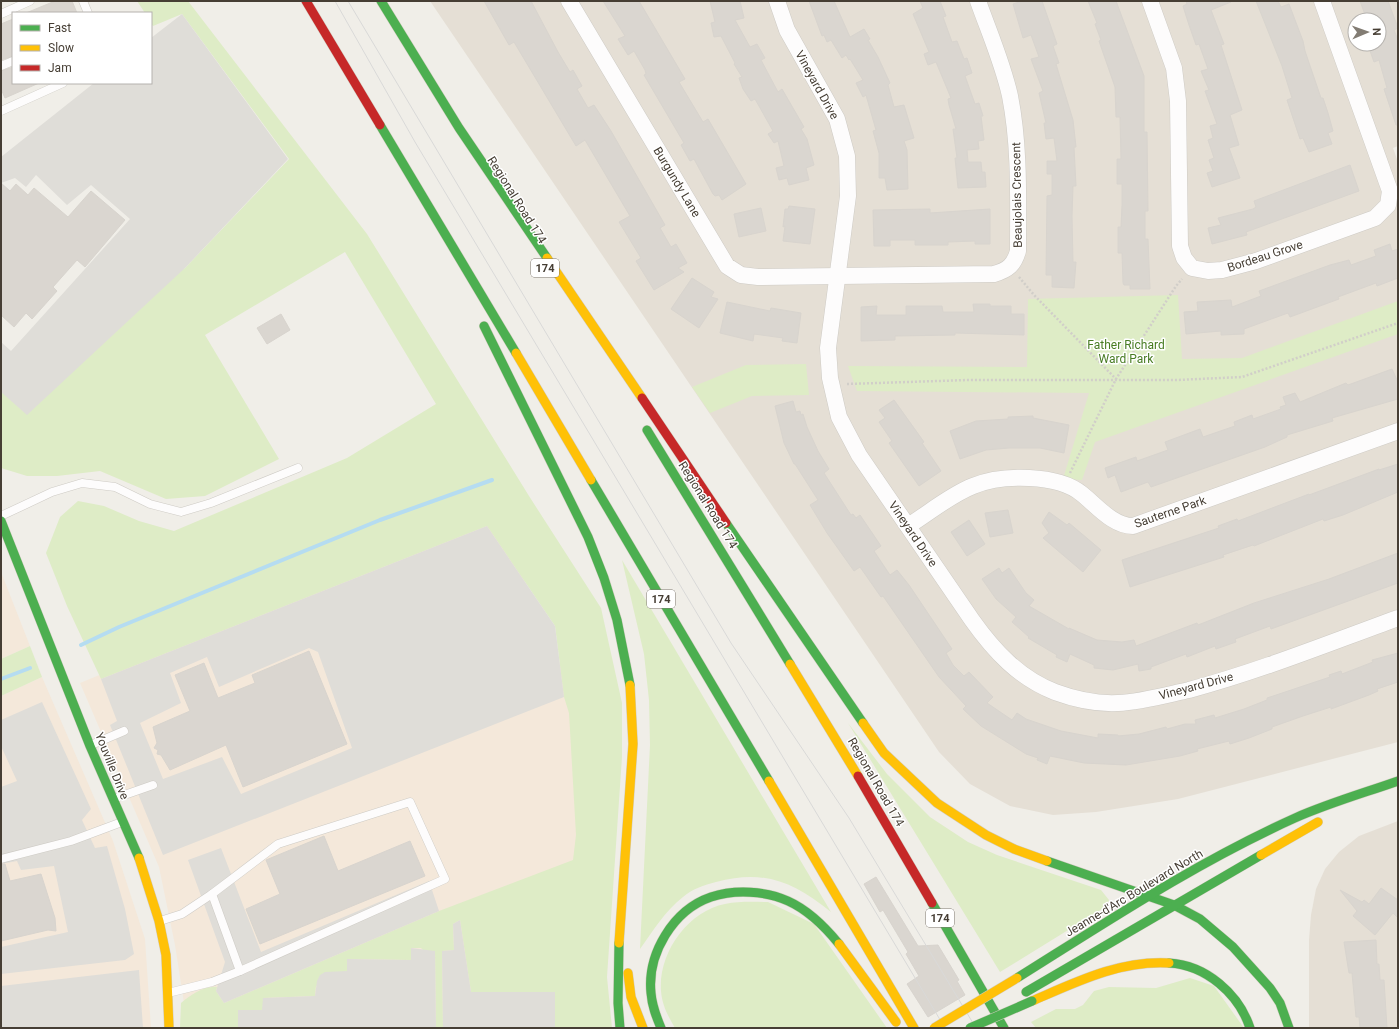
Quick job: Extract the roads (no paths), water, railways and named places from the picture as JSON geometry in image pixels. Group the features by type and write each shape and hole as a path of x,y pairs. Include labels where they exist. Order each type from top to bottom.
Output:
{"main road":[{"name":"174","path":"306,1 686,640 914,1028"},
{"path":"381,1 459,128 830,677 884,753 937,803 986,835 1036,858 1149,896 1200,919 1216,931 1256,971 1280,1003 1289,1028"},
{"name":"Regional Road 174","path":"381,1 470,148 580,323"},
{"path":"407,171 456,272"},
{"path":"478,314 588,537 604,578 617,620 632,696 633,744 617,985 620,1028"},
{"name":"Regional Road 174","path":"644,425 761,615 890,831 1004,1028"},
{"name":"Youville Drive","path":"1,521 112,800 143,868 159,921 166,955 169,1028"},
{"name":"Jeanne-d'Arc Boulevard North","path":"934,1028 1018,978 1177,878 1296,817 1398,781"},
{"name":"Jeanne-d'Arc Boulevard North","path":"1337,812 1384,786"},
{"path":"966,1028 1323,819"},
{"path":"890,831 1012,1022"},
{"path":"661,1028 651,998 651,976 661,940 673,922 703,900 743,892 769,894 791,903 811,916 829,932 900,1028"},
{"path":"621,920 631,997 642,1028"},
{"path":"970,1028 1104,970 1128,964 1152,962 1173,963 1196,969 1214,979 1239,1004 1247,1018 1250,1028"}],"street":[{"name":"Burgundy Lane","path":"569,1 727,266 741,275 749,277 838,275"},
{"name":"Vineyard Drive","path":"778,1 786,30 837,119 844,142 849,183 848,196 828,348 830,378 839,417 860,455 908,526 977,626 1001,656 1025,676 1056,692 1084,700 1117,703 1132,702 1224,681 1398,618"},
{"name":"Beaujolais Crescent","path":"838,275 994,274 1004,272 1011,267 1018,251 1017,141 1010,96 1005,77 978,1"},
{"name":"Bordeau Grove","path":"1150,1 1174,68 1178,101 1180,246 1184,258 1192,268 1208,271 1242,265 1375,218 1388,204 1390,191 1322,1"},
{"name":"Sauterne Park","path":"908,526 973,486 989,481 1038,478 1065,484 1080,492 1119,524 1133,526 1398,431"}],"lane":[{"path":"1,14 30,1"},
{"path":"83,1 88,12"},
{"path":"1,66 12,61"},
{"path":"1,110 61,84"},
{"path":"1,516 52,492 82,483 115,486 150,504 180,512 211,503 298,468"},
{"path":"90,746 124,731"},
{"path":"112,800 153,785"},
{"path":"159,921 182,914 212,894 278,844 410,802 445,879 240,971 212,982 168,993"},
{"path":"1,859 71,840 122,822"},
{"path":"212,894 240,971"}],"waterway":[{"path":"81,645 119,627 380,520 492,480"},
{"path":"1,679 30,668"}],"tram line":[{"path":"335,1 415,142 945,1028"},
{"path":"348,1 731,643 849,818 976,1028"}],"park label":[{"name":"Father Richard Ward Park","path":"1126,352"}]}
